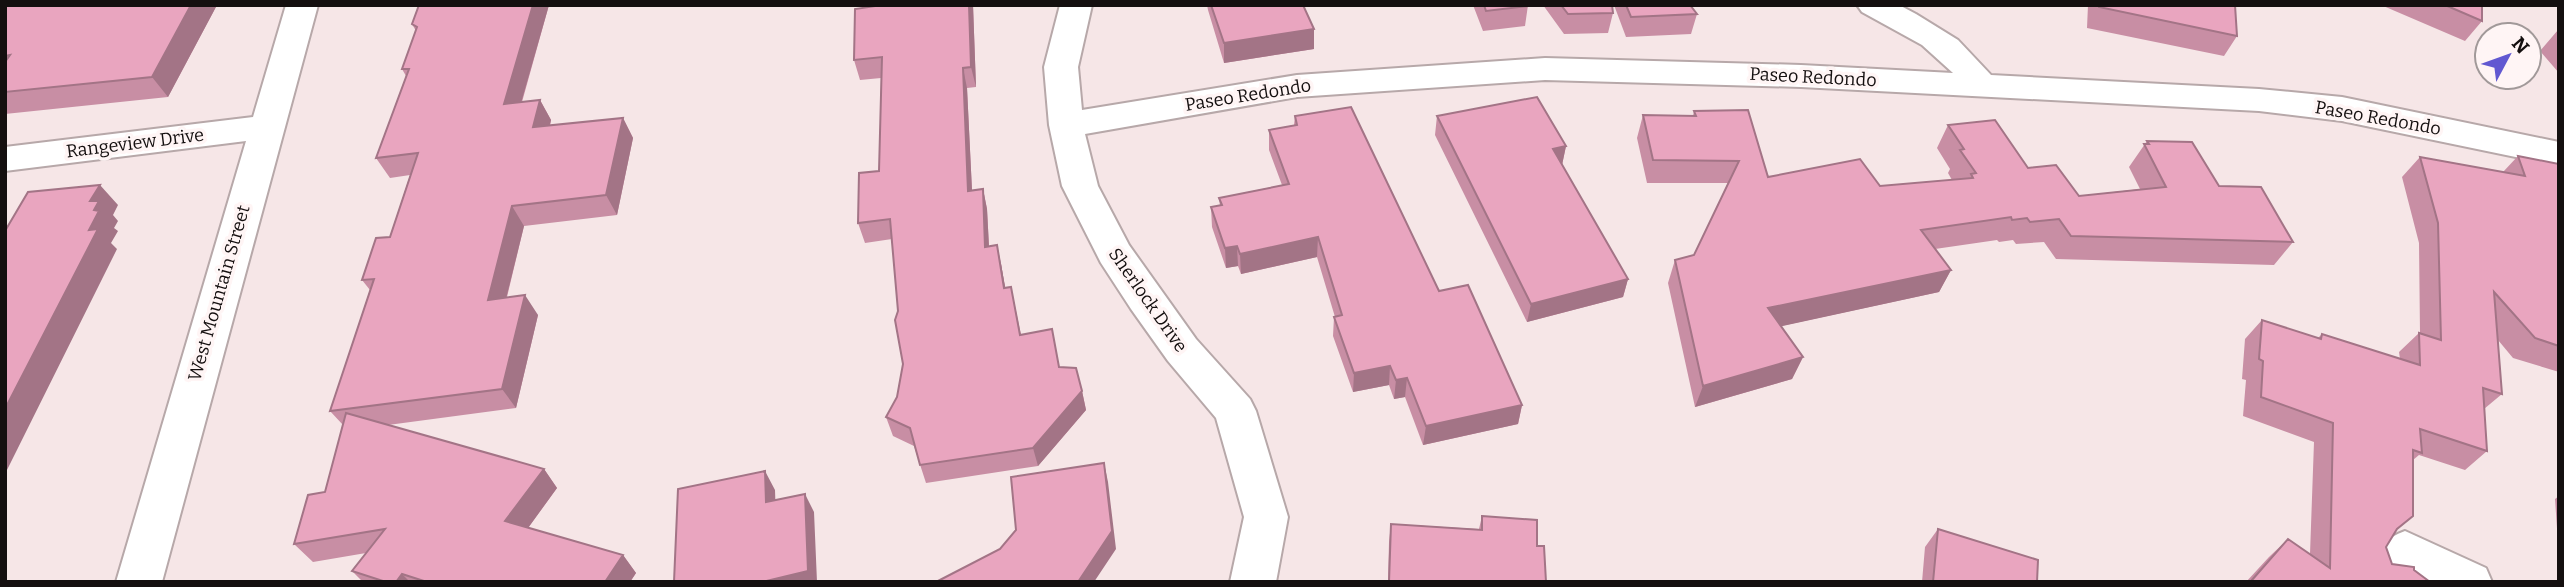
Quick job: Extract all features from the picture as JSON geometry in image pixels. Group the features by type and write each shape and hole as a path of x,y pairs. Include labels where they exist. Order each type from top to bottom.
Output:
{"street":[{"name":"West Mountain Street","path":"139,582 302,5"},
{"name":"Sherlock Drive","path":"1076,5 1061,67 1066,125 1080,186 1114,253 1182,350 1235,411 1266,517 1253,582"},
{"path":"1873,5 1915,26 1950,48 1982,86"},
{"name":"Paseo Redondo","path":"1066,125 1297,86 1545,69 1801,76 2259,100 2399,120 2559,154"},
{"name":"Rangeview Drive","path":"5,159 266,127"},
{"path":"2389,566 2405,551 2470,582"}],"building":[{"path":"5,5 191,5 152,77 5,92 5,62 10,55 5,56"},
{"path":"419,5 533,5 504,104 540,100 533,127 623,118 606,195 512,206 488,300 525,295 502,389 330,411 374,279 362,280 376,238 390,237 418,153 376,158 409,69 402,69 417,27 412,24"},
{"path":"876,5 969,5 971,67 963,68 968,191 983,189 985,247 997,245 1004,288 1011,287 1020,335 1052,329 1059,367 1076,368 1082,391 1033,448 920,465 910,428 886,417 897,397 903,364 895,320 898,311 890,219 858,223 859,173 879,171 882,57 854,60 855,9"},
{"path":"1211,5 1303,5 1314,29 1224,43"},
{"path":"1484,5 1528,5 1529,6 1486,11"},
{"path":"1561,5 1612,5 1613,13 1568,14"},
{"path":"1626,5 1690,5 1697,14 1631,17"},
{"path":"2235,5 2237,36 2099,7"},
{"path":"2445,5 2482,5 2482,21"},
{"path":"1537,97 1566,146 1553,149 1628,279 1531,304 1437,116"},
{"path":"1351,107 1439,291 1468,285 1522,405 1426,426 1407,378 1396,380 1390,366 1354,373 1334,317 1342,315 1318,237 1240,254 1237,246 1225,248 1211,207 1222,205 1219,198 1289,184 1269,130 1297,125 1295,116"},
{"path":"1748,110 1768,177 1860,159 1880,186 1973,178 1971,174 1976,173 1960,150 1964,149 1948,125 1995,120 2028,168 2056,165 2079,196 2166,187 2144,144 2149,144 2147,141 2192,142 2219,186 2261,187 2293,242 2071,236 2059,219 2030,222 2027,218 2012,220 2011,217 1921,230 1951,270 1768,308 1803,357 1703,386 1675,260 1694,255 1739,161 1653,160 1643,115 1696,116 1694,111"},
{"path":"2518,156 2559,164 2559,346 2535,338 2494,292 2502,394 2483,388 2487,451 2420,429 2422,453 2413,450 2413,516 2397,529 2386,547 2392,564 2414,567 2414,570 2430,582 2252,582 2288,539 2330,568 2333,423 2261,397 2263,361 2259,359 2262,320 2321,339 2322,334 2420,365 2419,333 2441,340 2438,223 2420,157 2525,176"},
{"path":"100,185 90,201 99,201 94,210 99,211 89,230 98,229 5,409 5,231 28,192"},
{"path":"346,413 544,469 505,521 623,555 605,582 427,582 402,574 396,582 386,582 352,571 385,529 294,544 308,495 325,492"},
{"path":"1104,463 1112,531 1078,582 936,582 1000,549 1016,530 1011,477"},
{"path":"765,471 766,502 805,494 808,571 762,582 674,582 678,489"},
{"path":"1482,516 1537,520 1537,546 1544,546 1546,582 1389,582 1391,524 1482,530"},
{"path":"1938,529 2038,560 2037,582 1933,582"}]}
